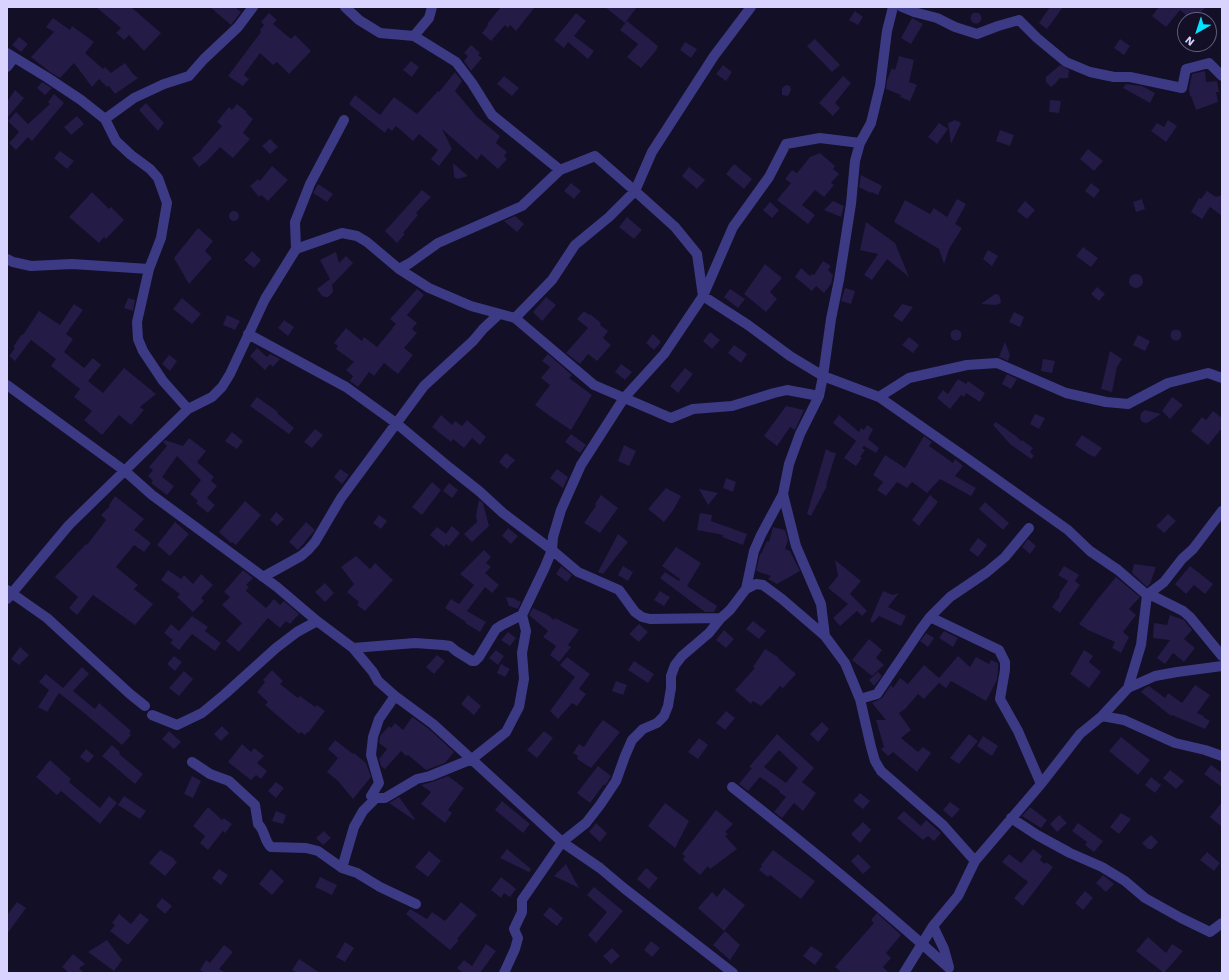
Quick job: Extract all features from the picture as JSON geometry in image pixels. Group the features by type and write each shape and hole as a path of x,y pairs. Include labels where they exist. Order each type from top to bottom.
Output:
{"street":[{"path":"105,119 134,98 164,84 189,76 204,59 238,27 252,7"},
{"path":"345,7 359,20 380,33 414,36 456,62 472,83 492,115 560,170"},
{"path":"414,36 429,18 432,7"},
{"path":"516,318 552,280 575,245 609,217 635,190 652,152 714,56 751,7"},
{"path":"504,973 515,949 518,938 514,929 522,912 522,900 562,842 586,823 600,805 616,781 634,737 643,729 657,723 664,716 668,706 671,676 675,665 682,656 709,633 721,618 730,610 746,589 754,552 761,535 783,494 789,464 800,434 819,396 851,204 856,161 860,143 871,123 880,86 887,31 893,7"},
{"path":"902,7 937,18 977,34 1019,20 1066,62 1090,72 1114,77 1130,77 1182,88 1186,69 1209,63 1222,76"},
{"path":"7,67 11,55 81,100 105,119 116,141 131,155 150,169 158,178 167,203 161,238 149,269 137,322 138,339 143,351 163,381 188,409"},
{"path":"145,706 47,618 9,594 69,525 188,409 212,397 222,387 233,368 265,299 296,249 295,222 310,184 344,120"},
{"path":"354,648 415,643 444,645 450,646 472,661 475,661 480,657 496,629 522,615 552,550 553,537 561,510 580,465 624,398 664,354 703,296 733,227 769,177 786,144 820,138 860,143"},
{"path":"399,269 438,243 522,206 560,170 595,156 635,190 675,228 698,254 703,296"},
{"path":"296,249 342,233 357,236 367,242 399,269 429,288 471,306 516,318 594,385 671,418 693,409 732,406 787,390 819,396"},
{"path":"7,259 31,266 72,264 149,269"},
{"path":"703,296 748,325 790,356 823,376 879,398 968,459 1068,530 1090,551 1118,570 1147,595 1155,597 1183,611 1190,617 1222,656"},
{"path":"263,577 301,556 308,550 315,542 341,498 424,386 473,341 482,329 499,314"},
{"path":"248,334 346,387 396,423 479,491 503,513 552,550 578,572 619,590 635,612 642,617 650,619 721,618"},
{"path":"879,398 909,378 967,365 998,363 1066,393 1106,402 1128,404 1168,383 1208,373 1222,378"},
{"path":"7,385 125,471 152,495 277,587 354,648 373,672 378,681 395,696 433,724 562,842 600,868 733,973"},
{"path":"783,494 796,546 820,604 825,636"},
{"path":"1128,688 1141,645 1147,595 1164,582 1182,559 1193,550 1222,510"},
{"path":"860,699 877,694 920,629 930,617 950,597 987,572 1005,557 1029,528"},
{"path":"746,589 756,584 763,585 782,599 825,636 845,663 860,699 870,747 875,761 881,770 943,825 975,861"},
{"path":"342,868 354,827 363,811 376,798 385,798 418,779 430,776 472,759 506,732 519,708 524,679 522,653 526,631 522,615"},
{"path":"930,617 998,650 1005,662 1000,699 1018,731 1041,784"},
{"path":"152,715 177,725 202,713 276,648 297,632 318,621"},
{"path":"904,973 933,926 958,896 975,861 1041,784 1080,734 1102,716 1128,688 1155,676 1222,666"},
{"path":"371,796 379,782 370,755 373,736 379,719 395,696"},
{"path":"1102,716 1124,720 1175,742 1222,756"},
{"path":"192,762 210,774 229,781 255,805 258,824 262,828 268,844 271,847 306,848 318,852 342,868 357,872 380,887 416,904"},
{"path":"732,787 907,930 949,970"},
{"path":"1011,818 1037,835 1102,867 1125,881 1144,898 1181,918 1210,932 1222,923"},
{"path":"933,926 944,949 949,970"}],"building":[{"path":"96,7 131,7 161,33 144,51 129,35 124,40 116,33 121,28"},
{"path":"210,7 235,7 241,12 231,25"},
{"path":"501,7 535,7 516,31 510,25 508,28 505,25 491,41 482,33 488,25 487,24"},
{"path":"605,7 637,7 625,23"},
{"path":"1050,7 1063,7 1047,29 1039,23"},
{"path":"1159,7 1206,7 1201,12 1182,12 1180,10 1166,27 1152,16"},
{"path":"855,11 863,17 858,25 849,20"},
{"path":"269,13 277,20 273,24 291,39 295,35 311,51 289,74 277,62 273,65 260,53 244,75 249,79 243,86 228,76 261,32 260,30 264,25 261,22"},
{"path":"576,13 586,21 574,36 594,51 588,59 568,42 564,48 554,40"},
{"path":"974,13 978,13 980,14 980,22 974,23 971,20 971,16"},
{"path":"53,18 70,30 72,26 94,42 85,53 103,69 105,67 111,73 125,63 138,78 115,94 109,86 107,87 99,79 92,87 74,63 60,78 50,72 31,57 54,32 46,27"},
{"path":"912,18 923,24 911,44 901,38"},
{"path":"627,21 658,46 655,52 641,68 627,57 638,44 620,30"},
{"path":"19,37 28,44 21,52 12,45"},
{"path":"815,39 840,65 832,72 807,46"},
{"path":"1120,39 1130,46 1124,55 1114,48"},
{"path":"685,42 697,49 691,58 680,50"},
{"path":"471,45 480,53 478,55 482,58 471,71 464,61 468,56 464,53"},
{"path":"899,56 914,60 909,82 917,85 910,101 900,97 901,95 886,89 887,80 892,68 895,70"},
{"path":"411,61 419,67 412,77 403,70"},
{"path":"723,65 732,72 726,81 716,74"},
{"path":"1060,65 1069,70 1068,78 1060,78 1051,87 1046,82 1046,77"},
{"path":"1205,71 1206,82 1217,81 1219,92 1216,92 1218,102 1196,110 1190,96 1189,89 1192,74"},
{"path":"455,72 462,81 455,91 477,117 500,136 496,143 507,152 504,156 507,159 498,169 481,154 477,160 442,129 452,149 439,166 431,159 438,150 419,134 413,141 396,126 392,131 388,128 385,133 349,104 355,95 380,115 394,97 417,114 438,91 439,92"},
{"path":"504,76 519,88 512,96 497,84"},
{"path":"843,76 851,83 835,103 840,108 833,116 819,103"},
{"path":"42,82 52,88 45,95 37,88"},
{"path":"1126,84 1142,86 1155,93 1150,103 1123,88"},
{"path":"786,85 790,86 791,90 788,96 782,95 782,88"},
{"path":"15,90 24,98 7,118 7,102"},
{"path":"54,94 64,103 32,141 28,137 16,150 9,143 19,132 8,121 16,112 28,124 50,104 48,102"},
{"path":"1050,100 1061,101 1059,113 1049,112"},
{"path":"146,103 164,123 158,131 139,110"},
{"path":"237,104 253,119 243,133 250,139 233,158 220,147 199,167 192,158 201,151 222,126 217,122 229,107 232,110"},
{"path":"77,116 84,124 71,135 64,127"},
{"path":"955,120 961,123 951,144 948,123"},
{"path":"1168,120 1177,126 1166,142 1151,131 1157,123 1164,127"},
{"path":"939,123 948,129 937,144 928,137"},
{"path":"1000,130 1014,135 1010,146 996,141"},
{"path":"270,139 278,147 270,154 262,146"},
{"path":"1088,149 1103,161 1094,171 1080,159"},
{"path":"60,151 74,161 67,169 54,158"},
{"path":"820,153 835,166 833,169 839,174 831,183 834,185 824,197 815,190 802,205 815,215 808,224 777,200 791,183 785,179 792,170 797,173 810,157"},
{"path":"453,163 468,176 458,179 454,177"},
{"path":"734,164 752,179 744,189 726,174"},
{"path":"272,166 288,180 268,201 261,195 259,197 250,186 258,179 260,181"},
{"path":"689,167 705,180 697,189 682,176"},
{"path":"861,175 882,186 878,195 859,187"},
{"path":"571,183 581,191 574,199 564,191"},
{"path":"1091,183 1100,190 1094,198 1085,191"},
{"path":"318,184 333,194 327,202 313,193"},
{"path":"422,190 431,197 416,213 418,215 397,243 385,231"},
{"path":"1207,191 1216,197 1222,195 1222,216 1210,207 1202,219 1191,212 1199,198 1201,199"},
{"path":"92,192 109,209 111,207 124,220 106,239 104,237 99,243 69,217"},
{"path":"957,199 966,204 955,224 962,228 949,249 944,264 939,249 894,222 905,200 930,214 934,208 947,217"},
{"path":"1142,199 1145,209 1136,212 1133,202"},
{"path":"833,201 844,206 841,217 824,210"},
{"path":"1025,201 1035,210 1027,219 1017,211"},
{"path":"770,202 779,210 772,218 763,210"},
{"path":"232,211 236,211 238,212 238,220 232,221 229,218 229,214"},
{"path":"515,216 524,224 517,232 504,221"},
{"path":"627,217 642,230 634,239 619,227"},
{"path":"866,222 895,243 909,277 887,259 872,280 864,275 878,254 860,250"},
{"path":"198,228 213,241 205,251 212,258 189,284 174,258"},
{"path":"1083,247 1098,258 1091,267 1076,256"},
{"path":"988,250 998,256 992,266 983,259"},
{"path":"252,251 261,260 254,268 244,260"},
{"path":"336,252 339,263 346,256 353,263 333,284 332,282 333,292 328,297 325,297 322,296 317,289 330,279 320,260"},
{"path":"823,261 831,266 828,270 833,275 831,284 824,293 816,286 812,291 795,277 801,268 810,276 812,274 814,275"},
{"path":"765,264 782,278 770,292 777,299 766,312 744,294"},
{"path":"1136,274 1141,276 1143,281 1141,286 1136,288 1131,286 1129,281 1131,276"},
{"path":"1097,287 1105,294 1099,301 1091,294"},
{"path":"845,288 855,291 851,304 841,301"},
{"path":"417,289 424,295 407,315 417,323 412,329 417,333 404,348 413,355 398,374 384,363 374,376 369,372 358,387 350,381 353,376 346,370 354,362 336,349 338,346 334,343 346,328 362,341 364,337 377,347 396,324 390,319"},
{"path":"730,289 745,299 738,308 724,297"},
{"path":"995,294 999,295 1001,303 996,305 981,304"},
{"path":"546,297 556,305 542,321 533,312"},
{"path":"128,298 135,300 133,311 124,308"},
{"path":"182,298 201,314 192,324 173,309"},
{"path":"74,304 83,310 66,334 73,339 64,352 84,368 93,358 101,365 88,381 103,393 124,368 156,394 140,407 144,410 131,425 119,415 102,435 84,420 92,411 74,397 80,389 51,366 56,359 31,340 15,361 9,356 15,348 13,347 39,311 60,325"},
{"path":"902,304 913,307 902,322 893,316"},
{"path":"584,311 601,323 600,325 608,331 603,338 611,345 597,361 588,354 580,364 566,353 588,328 577,319"},
{"path":"1014,312 1024,317 1020,327 1009,322"},
{"path":"227,315 240,321 235,330 223,325"},
{"path":"284,320 294,327 288,336 278,328"},
{"path":"1176,329 1180,331 1182,335 1180,339 1176,341 1172,339 1170,335 1172,331"},
{"path":"954,330 958,330 960,331 960,339 954,340 951,337 951,333"},
{"path":"710,332 720,340 712,349 703,341"},
{"path":"653,334 661,342 654,350 646,343"},
{"path":"1138,335 1150,341 1145,351 1133,345"},
{"path":"909,337 919,345 913,353 902,345"},
{"path":"1005,342 1010,355 1008,361 999,357"},
{"path":"734,345 747,354 741,363 728,353"},
{"path":"257,348 267,357 270,354 280,359 273,367 270,364 265,370 250,356"},
{"path":"1110,351 1122,359 1117,367 1112,392 1101,389"},
{"path":"548,354 572,375 569,378 592,395 571,430 535,405 550,385 541,378 550,367 542,361"},
{"path":"169,355 177,361 170,371 162,364"},
{"path":"1043,359 1055,361 1052,373 1041,371"},
{"path":"621,364 632,372 625,380 615,372"},
{"path":"685,368 693,374 678,393 670,386"},
{"path":"1007,374 1017,379 1011,389 1002,384"},
{"path":"958,379 966,384 968,381 985,393 980,402 966,393 964,397 961,395 950,409 937,398 943,390 948,394"},
{"path":"257,397 278,412 277,413 294,428 289,434 250,406"},
{"path":"1172,397 1183,405 1170,419 1162,411"},
{"path":"786,406 804,410 795,430 790,427 777,446 764,436"},
{"path":"1145,410 1161,414 1147,423 1142,422 1140,418 1141,413"},
{"path":"1213,411 1222,418 1222,428 1208,445 1191,431 1202,417 1206,420"},
{"path":"1035,414 1045,418 1039,429 1030,424"},
{"path":"441,415 452,425 455,421 462,426 467,420 486,437 480,445 472,438 464,448 453,439 451,442 432,427"},
{"path":"839,415 859,432 861,428 864,430 867,425 873,429 868,439 879,448 876,453 864,446 862,448 865,450 860,457 862,458 856,466 844,458 856,441 833,423"},
{"path":"996,422 1033,448 1030,452 1034,456 1031,459 1010,444 993,425"},
{"path":"315,429 323,435 312,448 304,442"},
{"path":"232,432 243,441 237,449 225,441"},
{"path":"571,434 586,445 580,453 565,442"},
{"path":"1082,435 1102,448 1095,457 1075,445"},
{"path":"924,436 932,442 929,446 953,463 955,459 963,466 955,476 976,488 971,496 940,479 927,493 912,482 907,488 897,482 886,496 877,490 883,482 873,475 885,455 905,468"},
{"path":"189,438 206,451 197,462 214,477 211,481 217,486 207,498 215,505 208,513 196,503 198,501 190,494 201,480 177,456 162,477 174,486 167,495 151,483 153,481 148,476 153,470 149,467 167,446 163,442 165,440 183,446"},
{"path":"624,445 636,451 629,466 618,461"},
{"path":"826,449 836,453 826,485 827,486 811,516 807,514"},
{"path":"506,453 515,460 507,469 499,462"},
{"path":"340,469 349,475 342,484 334,477"},
{"path":"557,469 568,477 563,488 550,478"},
{"path":"726,478 736,482 733,492 723,488"},
{"path":"432,482 441,490 422,515 412,507"},
{"path":"449,483 458,490 452,498 443,491"},
{"path":"666,488 681,496 674,509 664,522 648,509"},
{"path":"699,489 718,493 708,505"},
{"path":"601,495 618,508 600,533 584,523 596,506 595,504"},
{"path":"930,495 938,502 919,526 912,520"},
{"path":"115,496 144,519 134,530 151,543 144,552 134,545 116,567 138,585 134,589 153,604 135,625 93,595 77,615 69,608 78,597 55,577 86,544 87,545 106,520 101,515 110,506 109,505"},
{"path":"479,500 483,503 489,526 472,542 464,534 477,522 476,515"},
{"path":"245,501 261,515 236,545 232,542 231,543 219,532"},
{"path":"985,502 1009,523 1003,530 979,509"},
{"path":"276,512 284,519 277,526 270,520"},
{"path":"700,513 712,515 711,521 747,534 743,545 722,537 723,535 697,530"},
{"path":"1168,514 1176,521 1164,533 1156,526"},
{"path":"379,515 387,521 381,529 373,523"},
{"path":"175,522 189,534 170,556 157,545"},
{"path":"306,522 315,530 298,550 289,542"},
{"path":"452,526 460,533 449,546 446,544 444,547 430,535 437,527 446,534"},
{"path":"773,527 785,530 788,540 785,549 790,551 800,571 777,584 768,579 771,576 756,571 760,554 767,541 769,542"},
{"path":"508,528 518,536 511,544 502,536"},
{"path":"618,534 628,542 603,574 598,572"},
{"path":"978,538 987,545 978,557 969,550"},
{"path":"1028,539 1036,546 1030,554 1022,547"},
{"path":"676,547 701,563 687,586 717,606 714,612 705,612 660,578 665,572 679,581 680,579 662,566"},
{"path":"484,550 491,557 486,563 491,567 485,573 499,585 492,593 485,587 467,611 486,622 480,632 445,608 451,599 459,604 474,585 460,574"},
{"path":"356,556 370,569 375,563 393,580 365,611 357,605 359,602 347,592 354,584 341,567"},
{"path":"835,560 861,581 850,594 867,611 862,616 857,611 840,626 833,618 848,604 828,588 838,576"},
{"path":"1134,564 1156,567 1150,584 1147,587 1132,573"},
{"path":"561,566 572,575 567,582 556,574"},
{"path":"623,566 633,572 628,581 618,575"},
{"path":"1064,566 1079,575 1075,581 1080,585 1060,613 1052,607 1068,581 1058,575"},
{"path":"1190,566 1213,584 1205,594 1194,585 1186,594 1175,584"},
{"path":"168,570 181,579 184,575 193,584 201,574 213,585 201,598 204,601 193,612 177,597 180,594 161,580"},
{"path":"243,570 253,578 246,585 249,587 246,591 266,608 274,599 280,605 284,601 299,614 290,624 286,621 280,628 268,618 239,652 226,641 242,623 222,605 230,597 224,592"},
{"path":"1116,577 1140,597 1129,609 1136,615 1123,632 1129,637 1121,653 1112,648 1115,642 1088,630 1079,624"},
{"path":"325,583 334,593 325,602 315,592"},
{"path":"660,591 670,597 664,606 654,600"},
{"path":"883,591 893,595 899,593 888,607 906,616 901,626 879,616 873,623 870,621"},
{"path":"506,597 514,598 518,602 518,600 521,602 518,609 509,606"},
{"path":"533,608 548,615 554,620 555,618 579,630 568,645 571,647 559,662 550,655 556,646 543,637 548,631 529,615"},
{"path":"1170,615 1184,620 1192,630 1184,639 1195,648 1184,662 1173,653 1165,664 1157,658 1170,640 1153,638 1154,623 1167,625"},
{"path":"192,616 208,627 205,631 221,643 215,651 192,634 179,650 170,643 173,640 164,633 171,624 179,631"},
{"path":"753,621 766,631 759,639 746,629"},
{"path":"639,624 648,632 639,642 629,634"},
{"path":"724,630 734,639 726,648 716,640"},
{"path":"944,631 958,638 953,647 939,638"},
{"path":"508,632 516,638 510,646 501,640"},
{"path":"926,633 934,638 928,647 920,641"},
{"path":"869,639 882,650 876,658 884,665 872,676 852,660"},
{"path":"20,647 29,655 19,665 11,659"},
{"path":"765,649 778,657 796,674 783,688 780,686 761,706 753,701 751,704 735,690 755,668 753,667"},
{"path":"496,650 504,656 498,665 489,658"},
{"path":"1084,650 1093,656 1089,662 1101,672 1089,688 1070,674"},
{"path":"437,655 445,661 434,674 426,667"},
{"path":"174,656 182,662 175,671 167,664"},
{"path":"958,656 970,667 976,657 989,664 991,660 998,663 997,680 986,701 951,681 946,688 939,683 924,699 918,694 905,709 899,713 911,730 901,738 918,752 923,747 931,753 917,772 893,752 888,756 881,749 884,747 876,720 886,720 872,703 882,698 891,685 893,688 900,678 908,684 924,665 939,678"},
{"path":"567,657 590,674 579,689 586,694 577,706 572,703 558,719 550,711 575,677 560,665"},
{"path":"634,661 654,674 648,683 628,670"},
{"path":"501,664 510,669 505,677 497,673"},
{"path":"82,667 89,674 73,691 95,709 99,703 131,731 129,733 131,735 122,745 59,693 47,712 38,707 49,690 39,682 46,674 63,688"},
{"path":"272,670 283,681 280,684 298,698 300,696 315,707 317,705 325,711 305,735 301,732 299,734 265,705 268,702 257,692 265,682 263,680"},
{"path":"184,671 193,679 179,696 169,688"},
{"path":"878,672 882,676 874,686 869,680"},
{"path":"616,681 627,685 623,695 612,691"},
{"path":"1195,685 1210,695 1197,713 1210,721 1205,729 1172,715 1171,716 1141,692 1149,686 1165,698 1168,693 1182,703"},
{"path":"468,695 481,706 474,715 461,704"},
{"path":"726,711 735,718 725,730 716,723"},
{"path":"412,717 429,729 454,752 445,763 426,770 401,751 385,769 381,766 379,759 387,749 379,743 380,736 389,726 391,728 395,723 403,730"},
{"path":"603,720 620,732 591,768 577,759 578,756 573,753 579,744 584,747"},
{"path":"822,722 829,729 818,742 810,734"},
{"path":"222,726 229,733 221,741 214,734"},
{"path":"169,731 181,742 174,749 162,739"},
{"path":"544,731 553,738 537,758 527,750"},
{"path":"777,734 814,768 802,782 816,793 803,811 794,803 782,818 774,812 786,797 779,792 780,791 760,777 748,791 739,784 752,768 749,767","holes":["779,750 798,768 786,783 764,767"]},
{"path":"969,734 978,741 959,764 950,758"},
{"path":"983,736 998,746 992,756 977,746"},
{"path":"1121,737 1150,760 1138,775 1109,751"},
{"path":"699,738 708,745 698,759 688,752"},
{"path":"335,740 366,763 371,777 353,799 338,781 327,772 338,758 328,749"},
{"path":"242,744 251,752 254,748 264,756 257,763 267,771 261,779 256,775 251,780 228,762"},
{"path":"112,745 120,752 119,754 143,774 135,784 102,756"},
{"path":"86,749 94,756 88,763 80,757"},
{"path":"50,760 71,779 69,782 100,808 109,796 117,803 100,824 61,791 57,795 36,777"},
{"path":"1211,765 1222,773 1222,787 1204,774"},
{"path":"598,766 611,776 605,786 604,784 590,803 577,793"},
{"path":"1170,770 1184,781 1176,789 1163,778"},
{"path":"192,776 201,781 193,798 184,794"},
{"path":"448,776 464,788 448,810 452,813 445,823 421,804 431,792 421,785"},
{"path":"1151,777 1161,785 1155,793 1145,785"},
{"path":"276,782 284,788 276,798 268,791"},
{"path":"860,793 870,801 863,809 853,801"},
{"path":"124,796 146,811 140,819 118,805"},
{"path":"399,797 415,819 414,820 389,803"},
{"path":"502,801 530,824 523,833 495,810"},
{"path":"950,802 960,809 952,818 943,810"},
{"path":"1222,802 1222,827 1210,817"},
{"path":"665,803 689,821 675,848 648,826"},
{"path":"208,807 222,820 224,818 232,824 225,833 223,831 208,850 200,843 205,836 193,826"},
{"path":"1030,807 1047,820 1041,828 1022,816"},
{"path":"716,810 733,824 725,832 728,834 725,836 737,849 710,869 708,866 700,875 683,860 685,856 682,854"},
{"path":"276,811 286,815 283,824 272,821"},
{"path":"904,811 921,826 926,820 941,833 934,841 928,836 923,840 897,818"},
{"path":"1121,813 1131,819 1119,834 1110,827"},
{"path":"1059,815 1067,823 1057,832 1050,824"},
{"path":"863,822 871,830 860,843 851,834"},
{"path":"596,823 607,833 600,842 589,832"},
{"path":"1078,823 1103,841 1094,852 1085,845 1087,842 1072,831"},
{"path":"324,831 331,838 323,845 316,838"},
{"path":"1151,835 1158,842 1152,849 1148,849 1142,843"},
{"path":"507,849 531,869 529,872 500,858"},
{"path":"1033,849 1042,856 1040,860 1053,867 1023,906 1014,898 1028,882 1002,862 1009,854 1021,863"},
{"path":"160,850 175,859 174,860 177,862 165,876 149,863"},
{"path":"773,850 815,881 801,899 770,875 768,877 759,870 762,866 761,865"},
{"path":"429,851 441,861 428,877 415,867"},
{"path":"1207,852 1220,863 1214,871 1200,860"},
{"path":"858,854 871,867 863,874 851,861"},
{"path":"566,864 579,888 554,876"},
{"path":"646,868 658,878 649,889 637,879"},
{"path":"219,869 228,875 221,885 212,878"},
{"path":"271,869 284,881 272,895 259,884"},
{"path":"1103,875 1114,884 1106,892 1096,883"},
{"path":"320,877 337,885 332,895 315,887"},
{"path":"501,877 516,889 510,897 504,893 501,898 491,890"},
{"path":"594,887 623,911 596,943 588,935 607,912 587,895"},
{"path":"724,888 745,905 724,931 698,908 712,892 717,897"},
{"path":"1085,891 1093,898 1083,910 1075,903"},
{"path":"162,898 172,906 165,914 156,906"},
{"path":"17,902 26,908 7,934 7,915"},
{"path":"461,902 477,915 450,950 406,914 410,909 427,919 432,912 445,921"},
{"path":"550,907 563,918 557,926 543,915"},
{"path":"140,913 149,920 128,945 110,931 115,925 112,923 119,914 131,924"},
{"path":"877,913 901,935 886,953 891,958 883,967 889,973 842,973 835,967 874,923 871,920"},
{"path":"725,931 740,945 730,960 713,945"},
{"path":"1148,937 1166,953 1172,944 1183,951 1164,973 1136,951"},
{"path":"107,940 122,960 114,971 88,952"},
{"path":"651,941 660,948 652,957 644,950"},
{"path":"345,942 354,948 345,962 336,957"},
{"path":"486,944 496,951 480,973 463,973 457,968 464,960 472,966"},
{"path":"224,945 233,952 219,969 226,973 201,973 203,972 200,970 206,960 210,963"},
{"path":"811,946 823,954 815,965 803,956"},
{"path":"612,948 620,956 611,964 603,956"},
{"path":"73,954 85,964 79,968 84,973 69,973 62,967"},
{"path":"299,959 320,973 298,973 292,970"}]}
